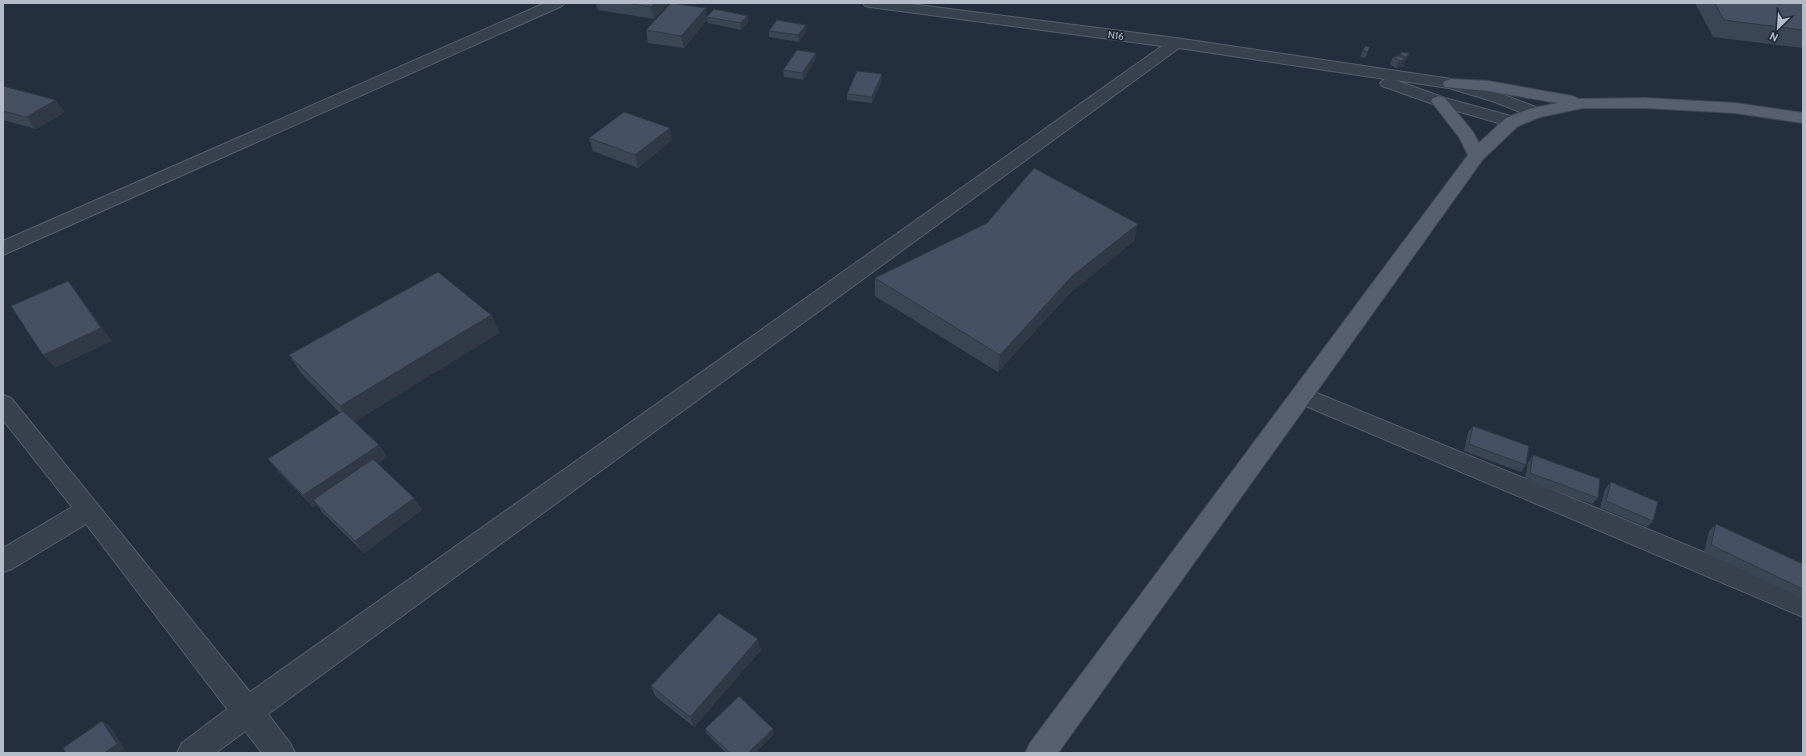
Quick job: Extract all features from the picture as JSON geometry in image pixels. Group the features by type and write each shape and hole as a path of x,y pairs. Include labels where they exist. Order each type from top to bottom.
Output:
{"main road":[{"path":"1450,84 1488,86 1583,103 1645,103 1735,108 1803,118"},
{"path":"1439,101 1467,136 1477,155"},
{"path":"1040,753 1477,155 1512,122 1534,113 1583,103"}],"street":[{"path":"3,249 557,3"},
{"name":"N16","path":"870,3 1176,43 1363,72"},
{"path":"192,753 248,711 1176,43"},
{"path":"1363,72 1401,76 1450,84 1501,99 1534,113"},
{"path":"1363,72 1405,90 1512,122"},
{"path":"1302,395 1803,605"},
{"path":"3,404 89,510 280,753"},
{"path":"3,561 89,510"}],"building":[{"path":"626,3 655,3 651,7"},
{"path":"671,3 706,8 681,36 646,30"},
{"path":"1715,3 1803,3 1803,30 1724,20"},
{"path":"714,9 748,16 740,23 707,17"},
{"path":"777,20 806,25 798,35 769,31"},
{"path":"1365,46 1370,47 1367,52 1363,50"},
{"path":"797,50 816,53 802,73 783,70"},
{"path":"1401,52 1409,53 1407,57 1400,55"},
{"path":"1399,56 1406,59 1399,61 1393,57"},
{"path":"857,71 882,74 872,97 847,94"},
{"path":"3,86 56,100 26,117 3,111"},
{"path":"624,112 670,128 635,155 589,138"},
{"path":"1034,168 1138,224 1072,276 1000,355 875,278 987,223"},
{"path":"438,272 491,315 340,406 289,355"},
{"path":"68,281 101,328 43,355 11,306"},
{"path":"343,411 379,445 303,495 268,459"},
{"path":"1473,426 1529,446 1526,465 1469,444"},
{"path":"1533,455 1600,479 1598,498 1530,473"},
{"path":"373,459 414,498 355,541 313,500"},
{"path":"1611,482 1658,502 1653,521 1606,501"},
{"path":"1716,524 1803,564 1803,589 1711,545"},
{"path":"719,613 758,639 690,717 651,686"},
{"path":"739,696 773,729 748,753 730,753 705,729"},
{"path":"102,721 117,744 104,753 66,753 63,748"}]}
